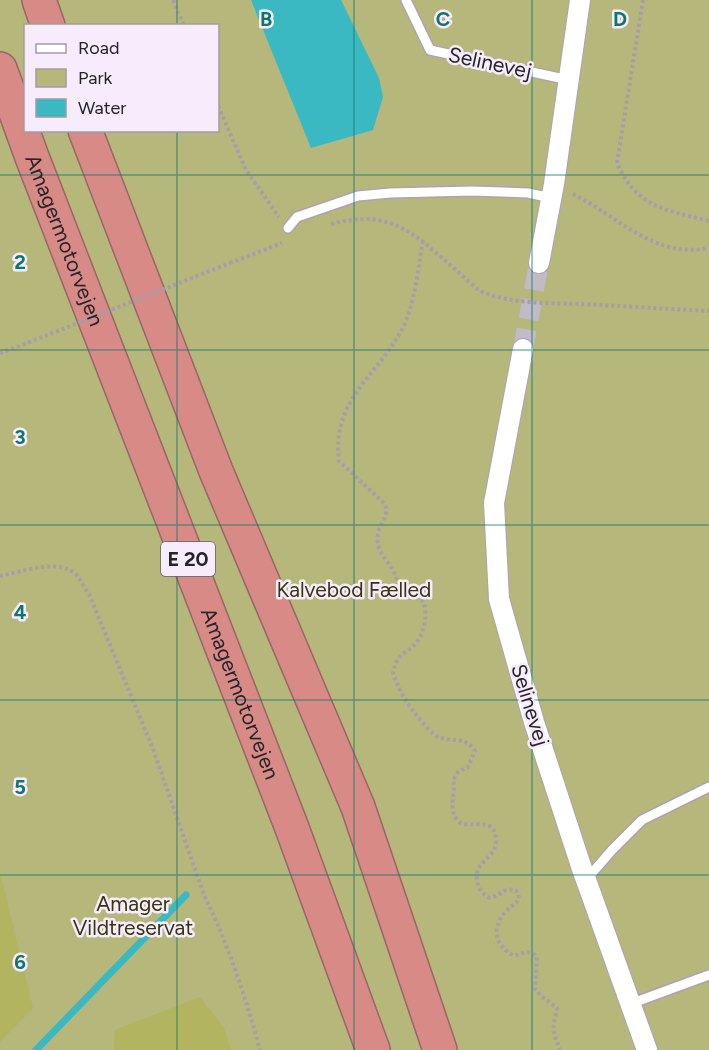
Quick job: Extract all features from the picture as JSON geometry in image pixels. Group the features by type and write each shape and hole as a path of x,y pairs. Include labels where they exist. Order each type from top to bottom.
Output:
{"highway":[{"path":"39,0 47,24"},
{"name":"Amagermotorvejen","path":"0,69 292,828 373,1050"},
{"name":"E 20","path":"86,132 216,471 358,807 440,1050"}],"street":[{"path":"539,263 553,191 580,0"},
{"name":"Selinevej","path":"523,349 494,503 499,599 534,722 586,879 647,1050"}],"lane":[{"name":"Selinevej","path":"406,0 430,50 569,80"},
{"path":"288,228 297,218 358,196 390,193 553,191"},
{"path":"586,879 642,820 709,787"},
{"path":"630,1004 709,975"}],"path":[{"path":"173,0 183,24"},
{"path":"643,0 617,163 624,178 636,193 658,208 709,221"},
{"path":"0,353 296,237 246,170 219,108"},
{"path":"553,191 587,201 650,242 679,250 709,248"},
{"path":"324,226 352,218 378,219 401,226 423,241 482,292 500,298 709,311"},
{"path":"423,241 415,293 405,322 393,344 360,385 347,408 338,438 339,461 384,503 387,516 378,534 378,547 403,591 423,601 426,608 426,618 420,636 415,644 397,659 393,673 406,704 432,733 439,737 467,741 475,751 468,767 458,772 453,780 456,789 451,805 453,814 459,823 466,826 478,823 487,825 494,831 495,850 475,872 477,884 483,894 490,898 497,897 505,889 518,892 519,899 499,921 496,932 497,940 504,950 514,956 533,952 537,957 536,989 540,996 557,1008 553,1023 554,1036 560,1050"},
{"path":"0,576 52,566 64,567 77,576 88,594 153,749 204,895 253,1024 260,1050"}],"green space":[{"name":"Kalvebod Fælled","path":"0,0 709,0 709,1050 0,1050"}],"shaded area":[{"path":"0,872 33,1008 0,1042"},
{"path":"200,997 224,1028 231,1050 114,1050 115,1030"}],"water":[{"path":"251,0 341,0 379,78 383,97 373,130 311,148"}],"waterway":[{"path":"36,1050 186,895"}],"tunnel":[{"path":"523,349 539,263"}],"park label":[{"name":"Amager Vildtreservat","path":"133,916"}]}
